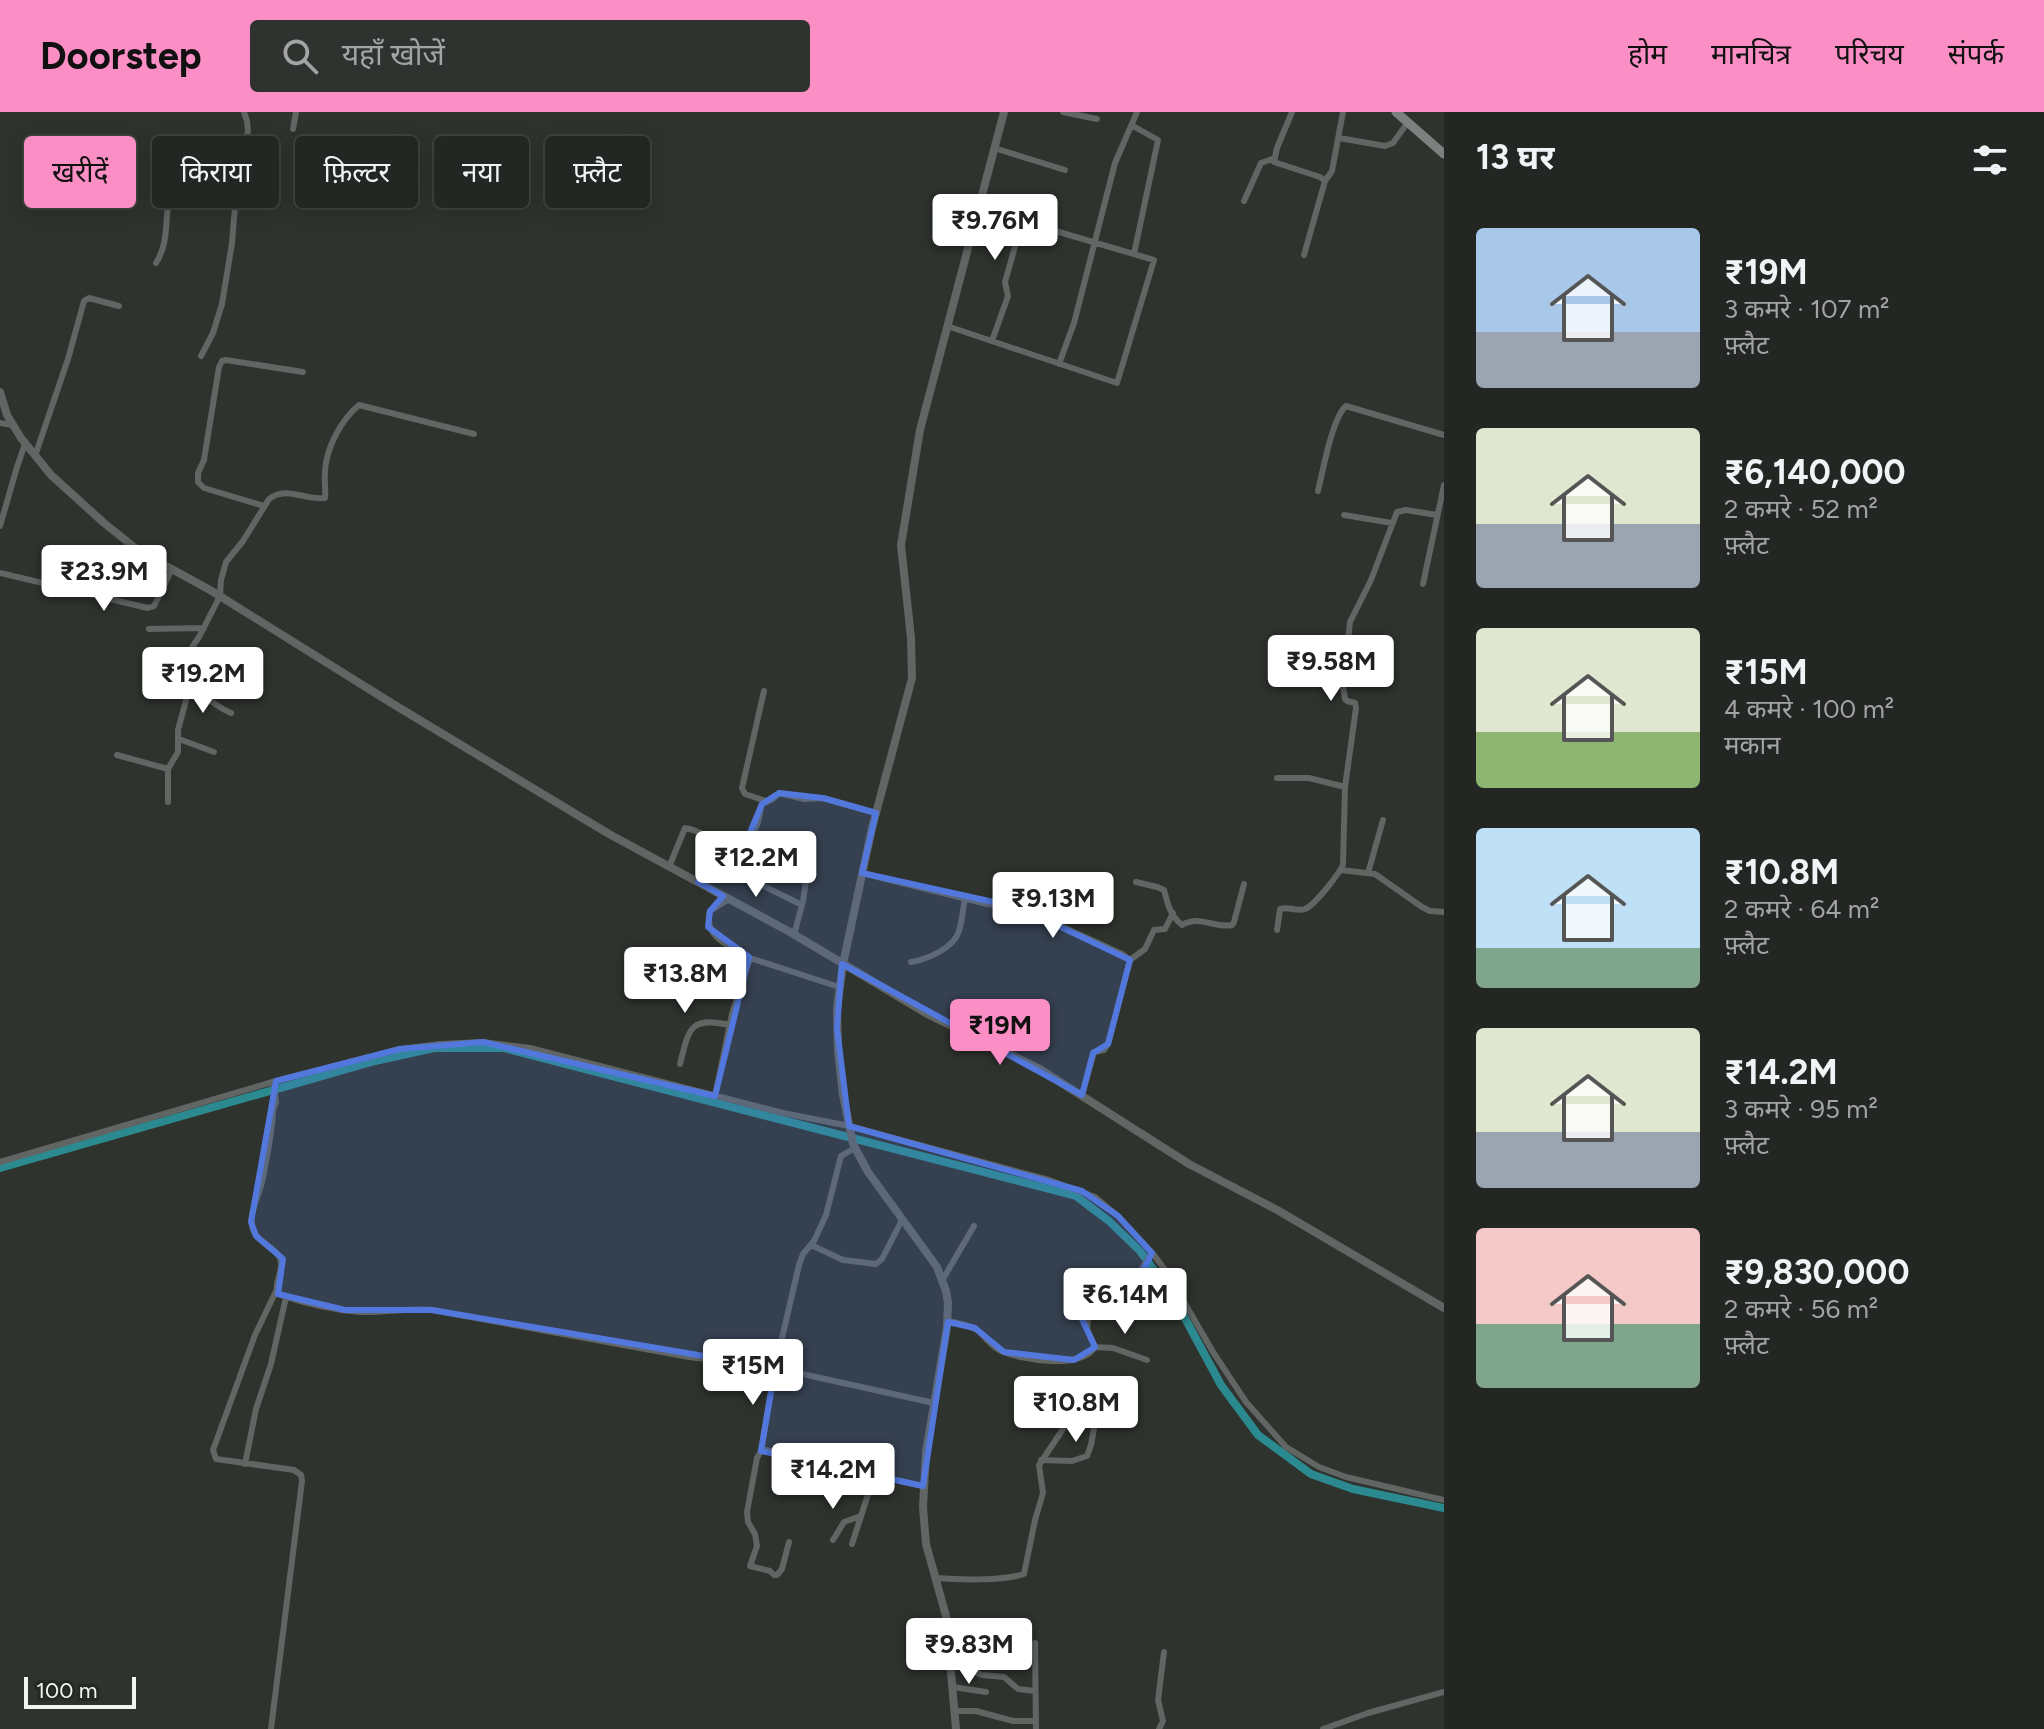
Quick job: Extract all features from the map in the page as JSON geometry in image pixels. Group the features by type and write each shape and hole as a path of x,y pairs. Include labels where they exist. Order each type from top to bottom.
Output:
{"main road":[{"path":"1396,112 1444,154"}],"street":[{"path":"244,112 247,136"},
{"path":"293,129 296,112"},
{"path":"956,1729 946,1616 923,1527 926,1452 948,1303 937,1267 868,1172 854,1146 838,1050 837,1008 862,873 912,678 901,545 920,430 1004,112"},
{"path":"1063,112 1097,119"},
{"path":"1059,364 1074,323 1115,163 1137,112"},
{"path":"1292,112 1274,162 1325,181"},
{"path":"1304,255 1325,181 1332,171 1343,112"},
{"path":"1339,138 1385,146 1393,143 1408,122"},
{"path":"1133,126 1158,140 1134,254"},
{"path":"994,148 1065,170"},
{"path":"1244,201 1261,163 1275,158"},
{"path":"156,263 164,248 169,208"},
{"path":"201,356 222,307 232,243 234,208"},
{"path":"947,326 1117,383 1154,260 1025,222 1005,282 1008,296 992,341"},
{"path":"35,456 60,385 84,301 89,298 119,306"},
{"path":"264,506 204,488 198,482 219,367 226,360 303,372"},
{"path":"0,392 7,415 35,456 72,495 139,551 220,596 609,834 794,935 929,1015 1038,1068 1189,1164 1279,1211 1444,1308"},
{"path":"168,802 168,769 178,752 178,730 187,701 186,656 220,596 226,562 264,506 276,494 284,492 307,498 325,498 325,470 329,452 343,421 359,405 474,434"},
{"path":"1318,491 1333,434 1341,411 1346,406 1444,435"},
{"path":"0,423 13,425"},
{"path":"0,526 25,444"},
{"path":"1423,584 1444,485"},
{"path":"1277,930 1280,909 1306,908 1341,870 1344,860 1345,787 1356,705 1345,699 1342,679 1350,622 1371,580 1399,510 1437,515"},
{"path":"1344,515 1392,523"},
{"path":"0,573 148,608 154,606 172,569"},
{"path":"149,629 204,628"},
{"path":"188,688 204,694 215,706 231,713"},
{"path":"764,691 742,788 745,794 767,801"},
{"path":"179,739 214,752"},
{"path":"117,755 168,769"},
{"path":"1277,778 1309,778 1345,787"},
{"path":"669,867 685,828 722,844 732,844 756,829 761,808 782,792 804,799 823,798 876,813"},
{"path":"1368,873 1383,820"},
{"path":"698,882 712,840"},
{"path":"794,935 809,859"},
{"path":"723,866 802,905"},
{"path":"1341,870 1382,878 1422,907 1444,912"},
{"path":"862,873 1032,912 1130,960"},
{"path":"1136,882 1164,890 1169,909 1182,925 1193,920 1229,926 1234,922 1244,884"},
{"path":"911,962 926,959 952,943 959,933 965,898"},
{"path":"729,899 710,911 707,921 713,935 750,958 839,987"},
{"path":"1082,1095 1094,1052 1104,1050 1108,1044 1130,960 1145,949 1154,930 1165,929 1173,913"},
{"path":"715,1096 735,1002 750,958"},
{"path":"680,1064 686,1038 700,1023 709,1021 730,1025"},
{"path":"0,1162 400,1049 483,1042 530,1048 1021,1172 1095,1197 1118,1216 1168,1274 1246,1402 1286,1447 1319,1467 1346,1477 1444,1500"},
{"path":"271,1729 301,1475 294,1470 216,1459 213,1450 255,1335 276,1291 281,1260 256,1236 251,1222 262,1181 276,1102 275,1083"},
{"path":"789,1542 782,1569 777,1575 750,1566 757,1546 747,1512 799,1265 826,1215 841,1156 854,1146"},
{"path":"811,1245 843,1260 876,1264 882,1259 902,1220"},
{"path":"943,1279 974,1226"},
{"path":"1095,1347 1087,1329 1088,1319 1098,1313 1126,1306 1135,1279 1151,1254"},
{"path":"276,1291 286,1297 337,1309 359,1312 432,1310 703,1359 775,1368 934,1403"},
{"path":"245,1464 256,1409 271,1364 286,1297"},
{"path":"947,1321 975,1328 1004,1352 1048,1361 1074,1360 1089,1354 1095,1347"},
{"path":"1095,1347 1113,1348 1147,1360"},
{"path":"936,1578 958,1580 1024,1574 1043,1493 1039,1469 1041,1460 1063,1429 1080,1394"},
{"path":"1041,1460 1072,1461 1087,1456 1097,1412"},
{"path":"761,1451 923,1486"},
{"path":"852,1544 874,1476"},
{"path":"833,1540 844,1522 861,1516"},
{"path":"987,1623 978,1647 976,1670 979,1675 1004,1677 1018,1689 1035,1691"},
{"path":"982,1642 1010,1656 1017,1664"},
{"path":"955,1711 976,1711 1035,1725 1035,1643"},
{"path":"1159,1729 1163,1721 1158,1700 1164,1652"},
{"path":"951,1660 976,1660"},
{"path":"953,1687 986,1692"},
{"path":"1323,1729 1444,1692"}],"highlighted area":[{"path":"779,793 823,798 876,813 862,873 1021,908 1130,960 1108,1044 1093,1053 1082,1095 842,964 837,1028 849,1126 1082,1191 1118,1216 1152,1253 1126,1306 1081,1317 1095,1347 1074,1360 1004,1352 975,1328 948,1322 923,1486 761,1451 775,1368 432,1310 345,1310 278,1294 283,1259 256,1236 251,1222 276,1081 400,1049 483,1042 715,1096 749,957 708,927 710,911 723,896 698,882 712,840 727,844 749,835 762,804"}],"waterway":[{"path":"0,1168 375,1061 434,1048 504,1048 1076,1196 1109,1221 1140,1251 1173,1296 1221,1385 1258,1435 1311,1474 1353,1489 1444,1508"}]}
